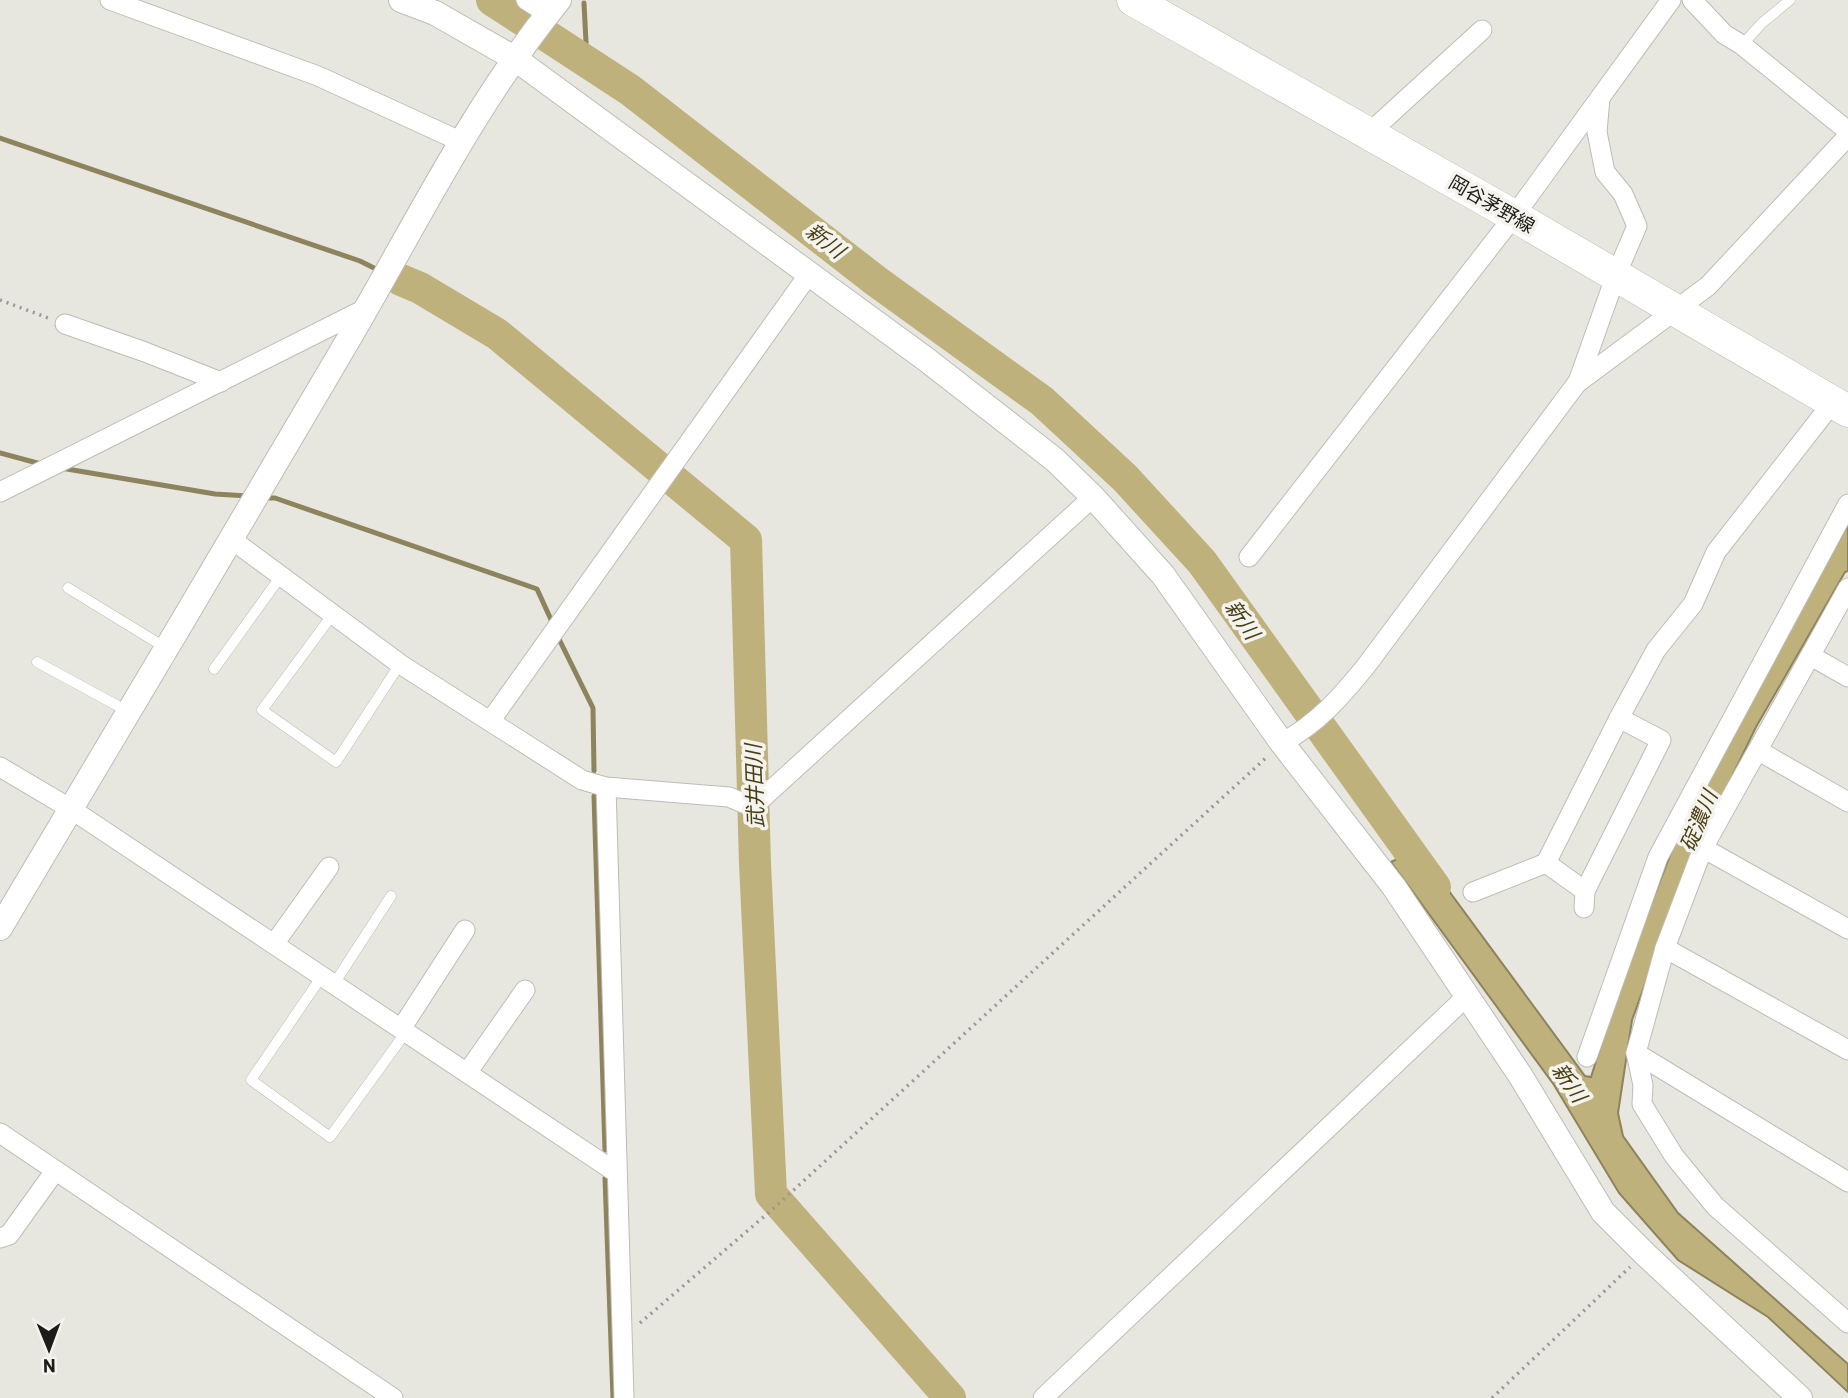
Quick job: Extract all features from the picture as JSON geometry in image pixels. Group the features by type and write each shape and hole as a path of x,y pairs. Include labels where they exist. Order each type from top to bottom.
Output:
{"main road":[{"name":"岡谷茅野線","path":"1133,0 1514,216 1841,407"}],"street":[{"path":"110,0 318,76 462,142"},
{"path":"401,0 435,13 514,58 927,360 1044,451 1093,498 1163,575 1292,737 1520,1075 1603,1212 1644,1254 1800,1398"},
{"path":"0,928 367,308 462,142 514,58 545,18 526,0"},
{"path":"1249,557 1514,216 1671,0"},
{"path":"1292,737 1328,711 1366,666 1577,383 1708,286 1848,134 1742,45 1724,34 1692,0"},
{"path":"1368,134 1482,30"},
{"path":"1577,383 1616,275 1637,226 1623,194 1605,172 1597,132 1600,98"},
{"path":"491,720 809,274"},
{"path":"0,492 367,308"},
{"path":"65,324 221,382"},
{"path":"1473,892 1546,863 1656,650 1693,604 1716,552 1841,407"},
{"path":"231,539 400,664 582,780 606,787 729,797 750,803 1093,498"},
{"path":"1587,1057 1658,858 1848,504"},
{"path":"1848,588 1703,848 1665,948 1636,1053 1643,1085 1642,1104 1674,1156 1715,1206 1848,1323"},
{"path":"1811,656 1848,677"},
{"path":"1546,863 1584,900 1661,740 1619,718"},
{"path":"1759,751 1848,802"},
{"path":"0,767 71,809 617,1173"},
{"path":"606,787 624,1398"},
{"path":"1703,848 1848,929"},
{"path":"274,944 329,867"},
{"path":"403,1030 465,930"},
{"path":"1665,948 1848,1050"},
{"path":"467,1073 525,989"},
{"path":"1043,1398 1467,996"},
{"path":"1636,1053 1848,1182"},
{"path":"0,1133 393,1398"},
{"path":"0,1238 9,1235 55,1171"}],"lane":[{"path":"1742,45 1762,23 1790,0"},
{"path":"214,669 281,576"},
{"path":"68,588 167,648"},
{"path":"333,614 262,710 336,762 400,664"},
{"path":"37,662 129,712"},
{"path":"391,896 251,1080 330,1137 403,1030"}],"path":[{"path":"0,300 65,324"},
{"path":"622,1339 774,1208 1292,737"},
{"path":"1492,1398 1644,1254"}],"water":[{"name":"碇濃川","path":"1848,525 1848,571 1756,727 1674,904 1632,1020 1618,1113 1623,1136 1678,1213 1848,1364 1848,1392 1768,1317 1678,1260 1619,1193 1554,1085 1391,862 1418,849 1585,1076 1591,1077 1623,976 1680,830 1739,715"}],"waterway":[{"name":"新川","path":"492,0 630,90 876,281 1042,401 1125,478 1202,562 1435,887"},
{"path":"584,3 587,62"},
{"path":"0,138 360,261 380,271"},
{"name":"武井田川","path":"401,280 420,288 497,334 746,540 755,864 771,1194 950,1398"},
{"path":"0,453 41,464"},
{"path":"61,468 215,494 248,496"},
{"path":"265,498 275,498 537,589 553,624"},
{"path":"558,637 593,708 594,771"},
{"path":"594,796 605,1150"},
{"path":"605,1178 613,1398"}]}
